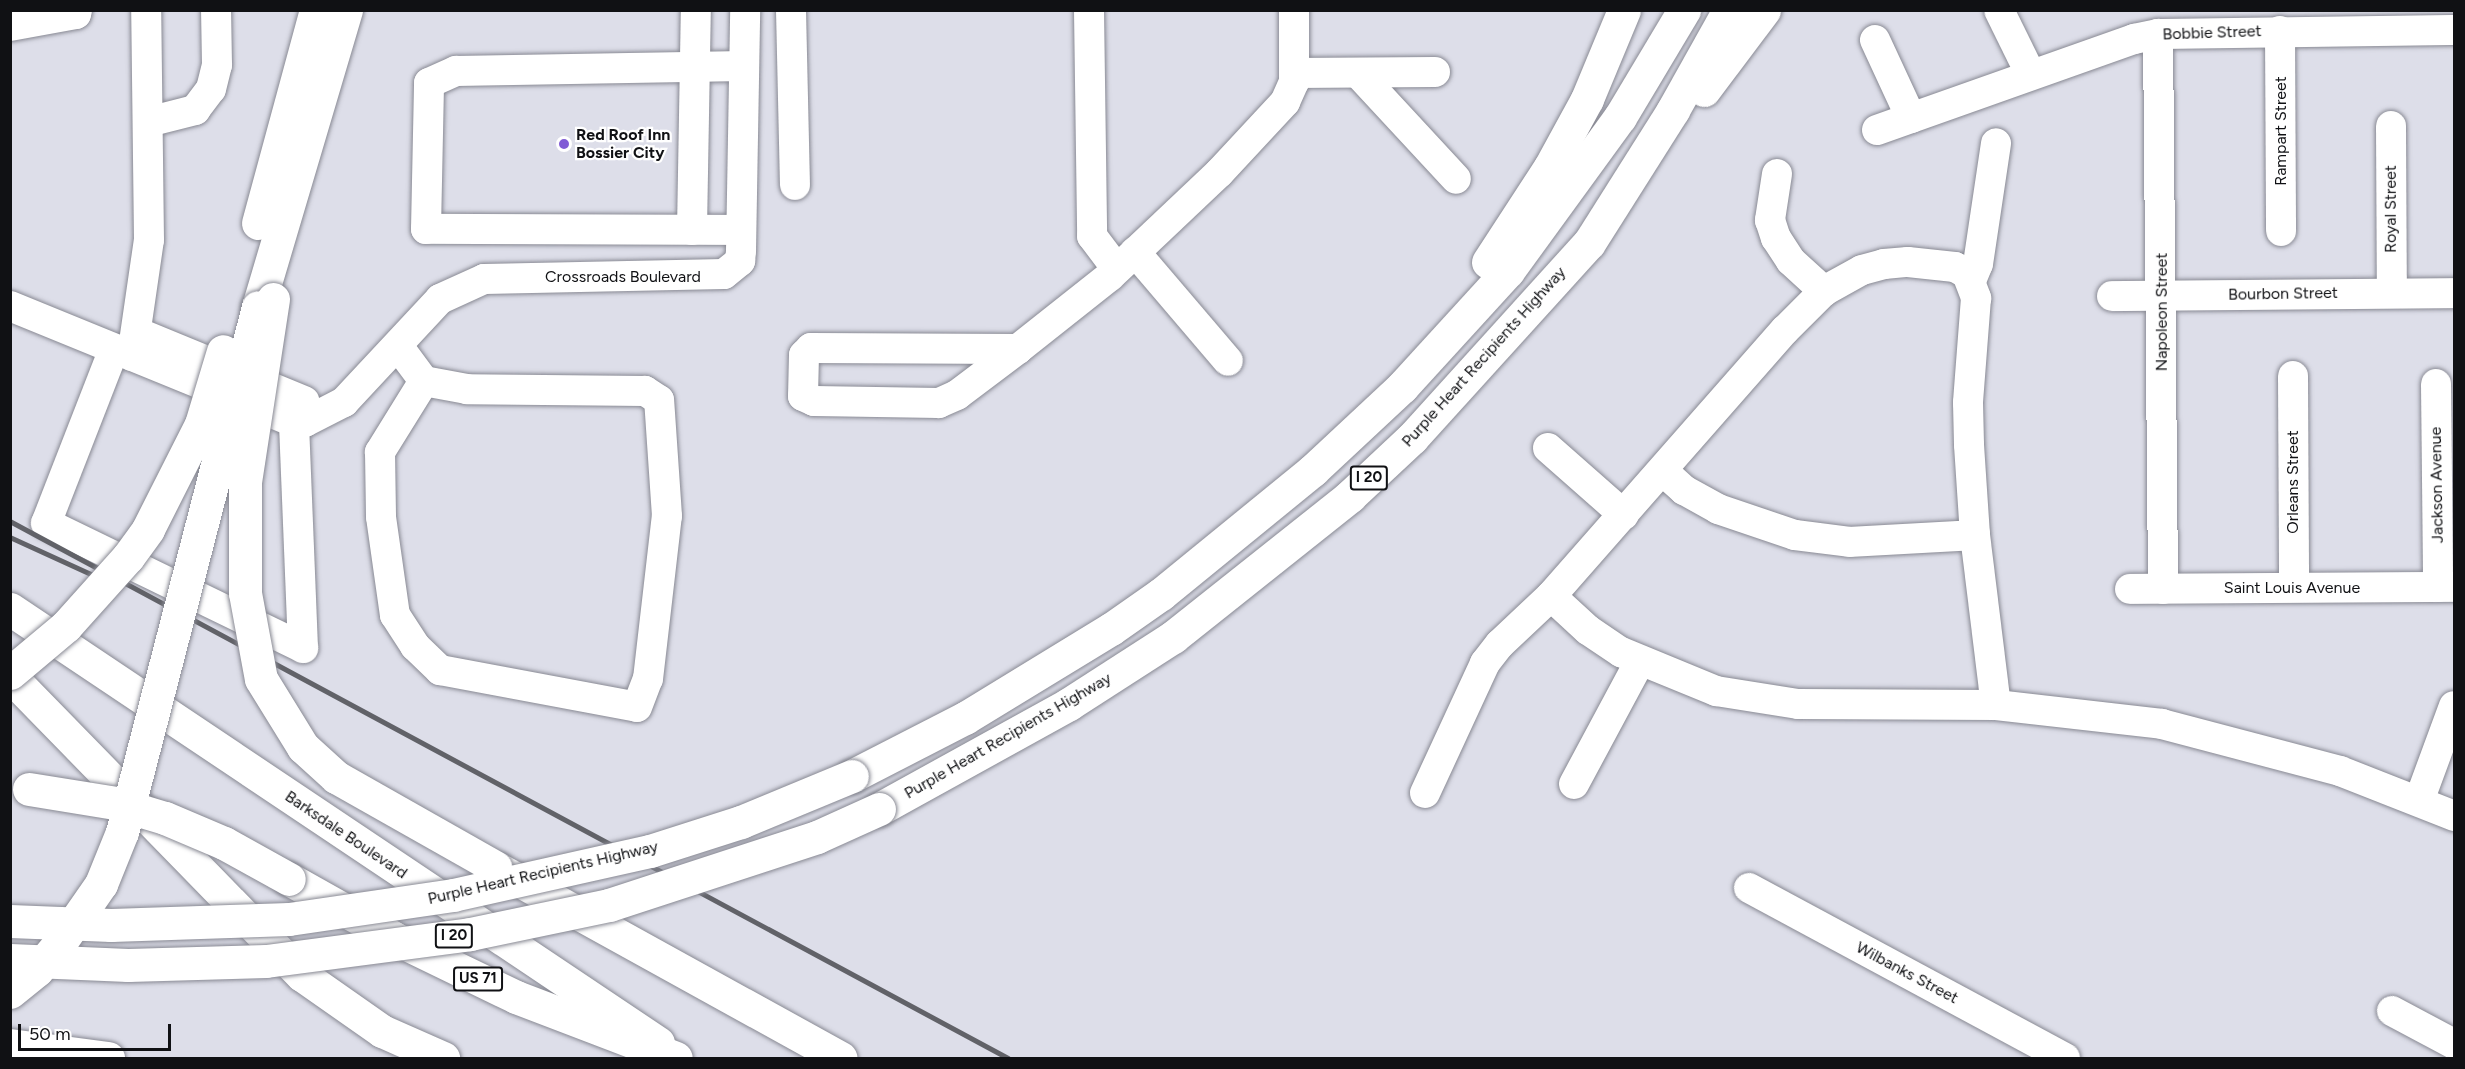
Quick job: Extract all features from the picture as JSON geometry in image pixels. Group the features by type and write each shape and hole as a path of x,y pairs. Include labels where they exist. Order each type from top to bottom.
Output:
{"main road":[{"path":"10,992 37,970 66,935 101,884 122,832 256,301 316,10"},
{"path":"346,10 256,301 201,424 148,529 128,557 66,626 10,674 302,975 382,1031 443,1059"},
{"path":"1402,387 1436,332 1529,203 1587,99 1623,10"},
{"name":"Purple Heart Recipients Highway","path":"10,921 111,925 289,919 453,895 650,851 741,822 852,776 965,718 1053,667 1161,594 1313,470 1402,387 1478,306 1551,216 1620,117 1684,10"},
{"name":"Purple Heart Recipients Highway","path":"10,960 128,965 266,961 470,934 609,905 817,837 879,809 1069,704 1173,637 1260,572 1412,438 1588,243 1672,110 1730,10"},
{"path":"1588,243 1764,10"},
{"path":"256,301 245,483 246,604 261,679 303,747 336,777 840,1059"},
{"name":"Barksdale Boulevard","path":"10,609 544,970 682,1059"},
{"name":"US 71","path":"20,790 114,803 165,818 224,843 394,938 516,997 676,1059"},
{"path":"10,1045 108,1059"}],"street":[{"path":"10,26 76,14 78,10"},
{"path":"10,306 127,346 301,415 303,648 46,523 127,346 149,240 146,10"},
{"path":"148,122 195,110 211,89 217,65 216,10"},
{"path":"693,230 696,10"},
{"name":"Crossroads Boulevard","path":"301,415 345,402 440,299 484,279 724,274 740,261 745,10"},
{"path":"791,10 795,186"},
{"path":"1089,10 1092,236 1126,261 1228,362"},
{"path":"1018,349 811,348 804,355 803,396 814,401 939,403 957,395 1018,349 1126,261 1219,173 1286,102 1294,73 1294,10"},
{"path":"1999,10 2031,75"},
{"name":"Bobbie Street","path":"1877,130 2031,75 2158,34 2454,30"},
{"name":"Rampart Street","path":"2280,31 2281,231"},
{"name":"Napoleon Street","path":"2158,34 2163,589"},
{"path":"1875,40 1911,118"},
{"path":"741,230 426,229 429,83 456,71 744,66"},
{"path":"1294,73 1435,72"},
{"path":"1358,73 1456,179"},
{"name":"Royal Street","path":"2391,126 2392,293"},
{"path":"1971,281 1978,264 1996,143"},
{"path":"1777,174 1770,220 1776,238 1791,261 1824,291"},
{"path":"1425,793 1485,663 1500,644 1551,596 1664,471 1785,330 1824,291 1862,270 1908,262 1955,267 1971,281 1976,298 1968,403 1974,535 1996,705"},
{"name":"Bourbon Street","path":"2112,296 2454,293"},
{"path":"398,346 424,381 467,389 645,391 658,399 667,516 648,679 637,707 440,670 415,646 395,615 388,580 380,452 424,381"},
{"name":"Orleans Street","path":"2293,376 2294,587"},
{"name":"Jackson Avenue","path":"2436,384 2446,587"},
{"path":"1548,448 1624,515"},
{"path":"1664,471 1684,489 1718,509 1795,535 1850,542 1974,535"},
{"name":"Saint Louis Avenue","path":"2130,589 2446,587"},
{"path":"1551,596 1588,630 1640,661 1716,691 1760,700 1996,705 2162,724 2284,754 2419,801 2454,816"},
{"path":"1574,784 1640,661"},
{"path":"2419,801 2454,706"},
{"name":"Wilbanks Street","path":"1749,888 2054,1056"},
{"path":"2392,1011 2441,1046"}],"railway":[{"path":"10,521 1008,1058"},
{"path":"10,537 95,576"}],"place":[{"name":"Red Roof Inn Bossier City","path":"564,144"}]}
